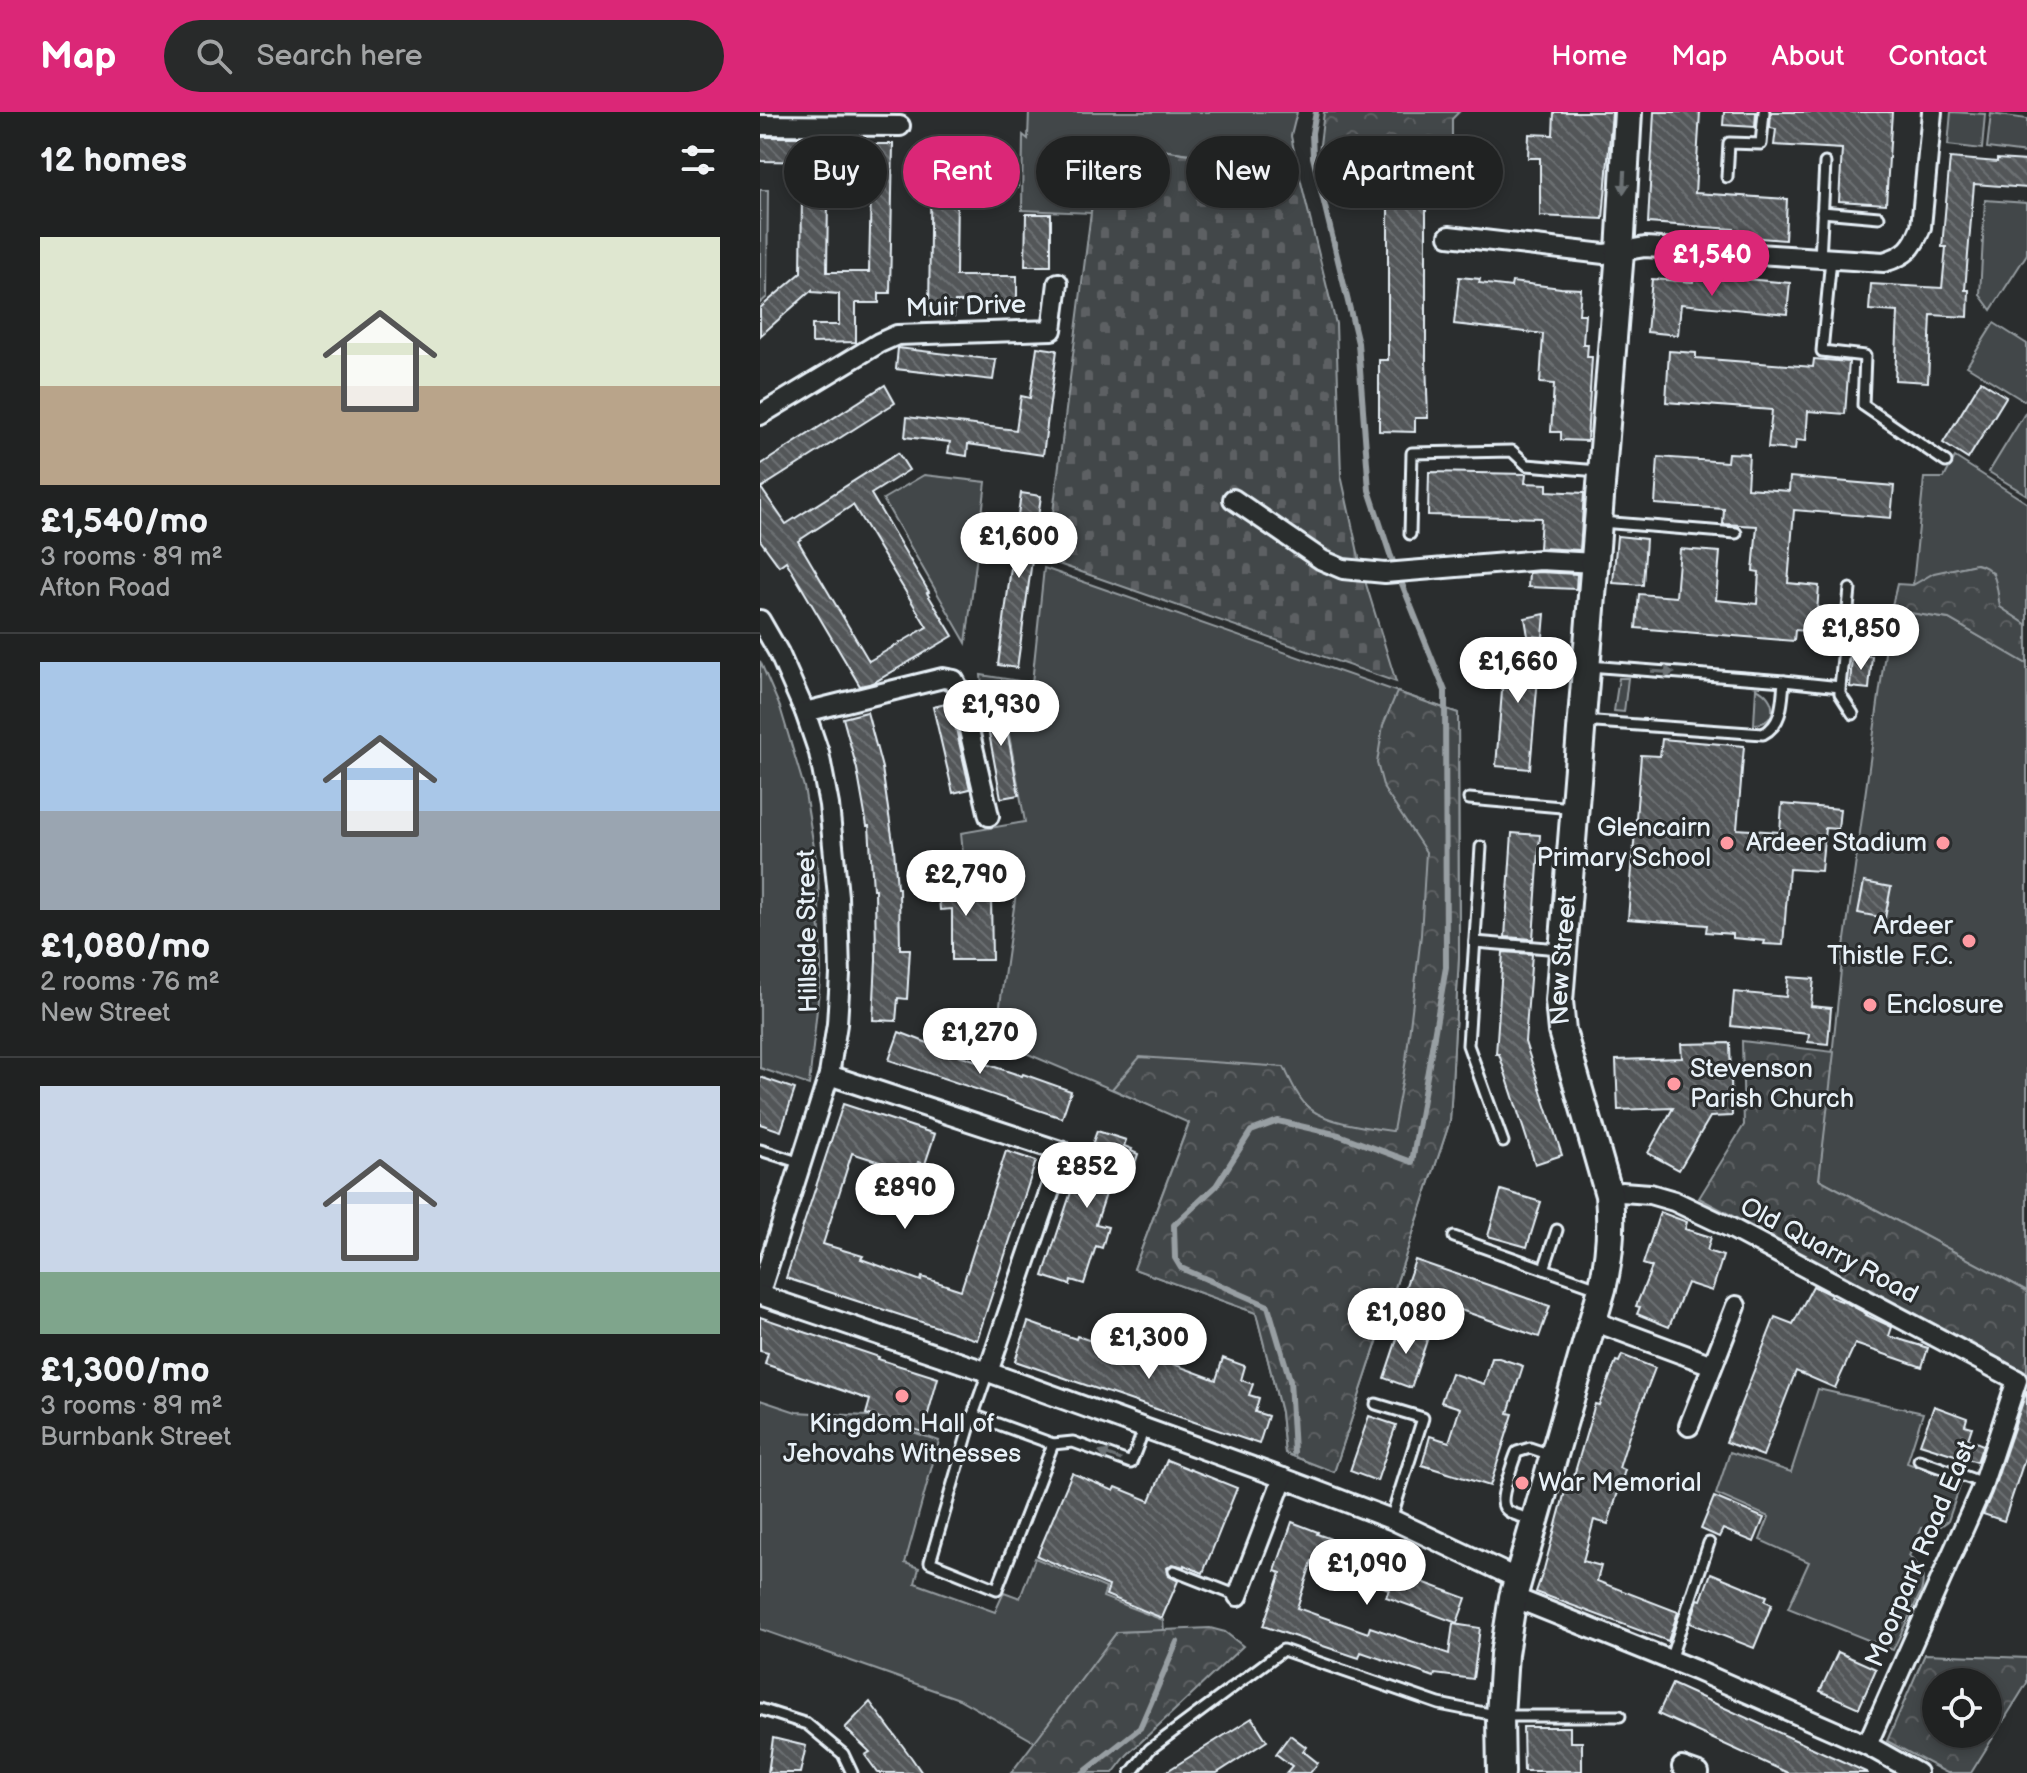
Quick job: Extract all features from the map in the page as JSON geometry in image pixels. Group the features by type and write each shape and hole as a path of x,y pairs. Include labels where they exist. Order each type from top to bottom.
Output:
{"street":[{"name":"New Street","path":"1501,1773 1500,1716 1504,1654 1516,1588 1602,1289 1611,1246 1609,1195 1562,1031 1559,1001 1620,252 1628,112"},
{"path":"1449,236 1604,254 1645,247 1884,262 1908,251 1921,227 1932,112"},
{"path":"760,125 900,126"},
{"name":"Muir Drive","path":"760,415 897,335 1052,330 1058,283"},
{"path":"1233,499 1322,560 1343,569 1385,573 1540,560 1595,563"},
{"name":"Hillside Street","path":"760,620 779,653 819,753 829,805 838,896 839,987 829,1075 760,1293"},
{"path":"805,712 943,678 954,680 960,691 989,816"},
{"path":"829,1075 1063,1152 988,1372"},
{"name":"Old Quarry Road","path":"1609,1195 1622,1192 1650,1194 1674,1201 2022,1382"},
{"path":"760,1293 988,1372 1391,1519 1516,1588 1670,1660 1867,1745 1917,1773"},
{"path":"1689,1426 1736,1306"},
{"path":"1593,1321 1712,1365"},
{"name":"Moorpark Road East","path":"1867,1745 1983,1483 2022,1382"},
{"path":"1238,1596 1283,1478"}],"lane":[{"path":"1727,177 1729,143 1761,144 1764,112"},
{"path":"1825,163 1822,212 1826,259 1822,351 1865,356 1863,405 1946,462"},
{"path":"1822,212 1879,217"},
{"path":"1410,534 1412,453 1512,451 1527,465 1601,471"},
{"path":"1598,522 1736,533"},
{"path":"1850,589 1840,694 1853,714"},
{"path":"1585,666 1840,687"},
{"path":"1581,721 1763,734 1777,722 1784,681"},
{"path":"1469,799 1574,808"},
{"path":"1481,847 1468,1045 1503,1142"},
{"path":"1475,942 1563,949"},
{"path":"760,1150 801,1163"},
{"path":"1544,1269 1557,1230"},
{"path":"1454,1237 1602,1289"},
{"path":"988,1372 930,1562 997,1589 1053,1444"},
{"path":"1376,1404 1423,1418 1391,1519"},
{"path":"973,1415 1053,1444 1073,1442 1131,1463 1144,1429"},
{"path":"1535,1520 1510,1513 1502,1497 1517,1452 1530,1448 1554,1456"},
{"path":"1919,1460 1983,1483"},
{"path":"1670,1660 1709,1543"},
{"path":"1174,1571 1238,1596"},
{"path":"1131,1773 1150,1749 1283,1650 1439,1704 1500,1716 1620,1716"},
{"path":"760,1709 807,1724 843,1754 852,1773"}],"green space":[{"path":"1029,112 1297,112 1291,136 1186,136 1186,154 1170,151 1170,136 1036,136 1036,208 1092,208 1091,213 1022,210 1023,135 1028,139"},
{"path":"1324,112 1459,112 1452,119 1452,136 1321,136"},
{"path":"1951,112 1985,114 1982,149 1948,145"},
{"path":"1991,114 2027,119 2027,153 1987,148"},
{"path":"1170,151 1186,154 1186,208 1299,208 1299,174 1336,324 1341,475 1362,571 1396,682 1047,560 1092,208 1170,208"},
{"path":"760,190 768,190 767,297 760,303"},
{"path":"1985,200 2027,203 2027,254 1991,310 1980,295"},
{"path":"1994,323 2027,344 2027,397 2024,401 1967,366"},
{"path":"2027,410 2027,495 1989,472"},
{"path":"1955,457 2027,503 2027,625 2000,607 1993,573 1976,564 1913,585 1924,478 1944,478"},
{"path":"924,475 986,482 966,643 883,499"},
{"path":"1976,564 1993,574 2000,607 2027,625 2027,664 1949,619 1891,610 1897,584 1913,585 1934,573"},
{"path":"1044,568 1458,713 1459,956 1450,1121 1334,1472 1285,1453 1281,1412 1256,1313 1134,1269 1189,1122 995,1040 1016,893 967,895 961,833 1025,822 1002,697 983,699 981,675 1032,683"},
{"name":"Ardeer Stadium","path":"1891,610 1949,619 2027,664 2027,1291 1819,1179 1842,961"},
{"path":"760,661 780,707 804,787 818,871 821,971 809,1085 760,1068"},
{"path":"1619,678 1628,678 1624,712 1614,711"},
{"path":"1756,688 1768,697 1772,709 1768,720 1754,724"},
{"path":"1397,692 1458,713 1459,956 1450,1121 1334,1472 1285,1453 1281,1412 1256,1313 1134,1269 1189,1123 1112,1089 1140,1057 1284,1067 1300,1098 1315,1112 1347,1124 1393,1131 1406,1060 1421,935 1426,852 1384,789 1377,763 1383,725"},
{"path":"1742,1041 1834,1052 1819,1179 2027,1291 2027,1373 1699,1198 1744,1125"},
{"path":"1818,1389 1923,1413 1907,1463 1961,1483 1948,1521 1941,1526 1922,1528 1909,1556 1921,1572 1923,1581 1921,1592 1893,1650 1788,1608 1809,1562 1760,1540 1769,1517 1716,1494 1730,1452 1791,1472"},
{"path":"760,1400 796,1412 867,1416 939,1441 905,1563 919,1568 915,1583 995,1612 1004,1592 1020,1598 1035,1558 1106,1588 1103,1597 1163,1620 1164,1631 1117,1632 1035,1742 959,1699 760,1629"},
{"path":"1210,1628 1225,1632 1243,1646 1127,1755 1113,1773 1011,1773 1117,1632"},
{"path":"1925,1654 2027,1658 2027,1683 2002,1723 2002,1668 1922,1668 1922,1748 1987,1748 1971,1773 1947,1773 1887,1741"}],"building":[{"path":"1554,112 1612,112 1603,219 1540,216 1540,158 1528,158 1529,134 1553,135"},
{"path":"1654,112 1700,112 1695,193 1787,199 1785,240 1734,236 1734,229 1648,223"},
{"path":"1724,112 1756,112 1755,127 1723,125"},
{"path":"1771,112 1892,112 1886,204 1839,201 1842,149 1774,145 1776,129 1770,128"},
{"path":"760,137 784,137 784,161 760,161"},
{"path":"887,144 893,144 890,293 879,293 879,303 856,303 856,342 812,343 812,325 839,325 839,294 812,290 760,336 760,308 801,273 802,208 828,208 827,272 869,272 870,208 887,208"},
{"path":"1950,158 2027,161 2027,188 1974,184 1965,290 1969,290 1968,317 1931,315 1928,382 1895,380 1898,312 1869,310 1871,284 1942,288 1946,247 1942,247"},
{"path":"930,208 957,208 956,276 1017,276 1017,302 955,302 954,316 929,316"},
{"path":"1388,208 1426,208 1428,418 1415,418 1415,432 1379,431 1379,360 1388,360"},
{"path":"1026,214 1051,214 1051,266 1025,266"},
{"path":"1694,274 1790,283 1787,314 1681,304 1678,335 1647,332 1652,279 1693,282"},
{"path":"1459,277 1511,287 1512,282 1581,289 1579,314 1585,314 1583,344 1588,344 1587,357 1592,357 1587,441 1561,440 1561,432 1551,432 1554,384 1540,383 1543,334 1454,324"},
{"path":"1037,347 1057,350 1043,455 968,444 967,456 948,453 950,442 905,437 907,417 1016,430 1021,396 1030,398"},
{"path":"898,348 996,360 993,380 896,369"},
{"path":"1669,351 1696,353 1696,358 1813,367 1814,359 1849,362 1845,414 1808,411 1806,441 1796,440 1795,450 1768,448 1772,410 1666,402"},
{"path":"1981,381 2006,397 1968,459 1943,443"},
{"path":"885,385 895,403 761,488 786,524 898,453 909,470 871,494 953,636 873,683 860,686 786,561 779,566 760,540 760,465","holes":["853,505 927,627 869,661 798,541"]},
{"path":"1728,453 1749,454 1747,488 1789,491 1790,477 1894,486 1891,518 1794,510 1788,583 1819,586 1816,625 1807,625 1807,631 1795,630 1794,641 1636,628 1639,594 1676,597 1680,549 1720,552 1716,600 1757,604 1759,572 1753,571 1757,526 1723,524 1724,509 1655,504 1658,457 1727,462"},
{"path":"1429,472 1526,474 1525,483 1547,484 1547,491 1584,493 1580,550 1539,548 1541,518 1428,515"},
{"path":"1021,493 1041,496 1017,668 998,665"},
{"path":"1617,536 1646,539 1643,585 1613,583"},
{"path":"1529,573 1577,574 1576,589 1528,587"},
{"path":"1545,614 1543,637 1528,636 1525,618"},
{"path":"1506,641 1541,644 1530,769 1496,766"},
{"path":"1852,655 1872,656 1869,689 1850,687"},
{"path":"1001,698 1019,795 1001,798 983,701"},
{"path":"950,703 970,789 953,793 933,707"},
{"path":"867,712 882,768 894,849 899,888 900,949 910,949 907,999 898,998 896,1021 873,1020 875,889 869,826 843,718"},
{"path":"1662,739 1744,746 1737,829 1780,832 1782,804 1840,809 1838,829 1825,828 1821,871 1789,869 1783,945 1733,938 1733,934 1706,932 1707,925 1628,919 1641,755 1660,756"},
{"path":"1512,833 1540,835 1533,939 1505,937"},
{"path":"962,865 964,899 991,896 992,960 952,960 952,909 940,910 938,884 942,884 941,867"},
{"path":"1864,882 1891,887 1885,918 1858,913"},
{"path":"1503,952 1532,954 1525,1042 1562,1155 1535,1164 1499,1054 1496,1054"},
{"path":"1788,977 1814,979 1811,1006 1831,1008 1828,1044 1808,1042 1809,1034 1731,1026 1734,992 1786,997"},
{"path":"899,1032 1071,1091 1062,1118 889,1060"},
{"name":"Stevenson Parish Church","path":"1730,1043 1732,1116 1710,1117 1679,1170 1648,1153 1673,1108 1618,1110 1616,1060 1682,1058 1681,1044"},
{"path":"760,1077 795,1089 781,1131 760,1124"},
{"path":"843,1104 935,1134 925,1164 918,1162 914,1173 852,1153 823,1244 863,1256 861,1259 921,1281 922,1277 961,1290 1006,1151 1036,1161 977,1340 786,1278"},
{"path":"1097,1131 1126,1140 1124,1146 1138,1154 1132,1173 1116,1171 1112,1176 1096,1224 1108,1227 1102,1248 1096,1246 1084,1284 1071,1280 1070,1285 1043,1276 1078,1171 1082,1172"},
{"path":"1501,1190 1541,1202 1527,1247 1488,1236"},
{"path":"1660,1212 1687,1222 1685,1229 1711,1237 1707,1251 1723,1256 1712,1291 1687,1283 1669,1327 1637,1314 1640,1307 1636,1306 1652,1267 1643,1264"},
{"path":"1415,1260 1550,1306 1539,1337 1412,1296 1404,1291"},
{"path":"1813,1286 1892,1327 1889,1336 1928,1348 1922,1367 1855,1344 1835,1388 1796,1371 1763,1456 1726,1442 1775,1317 1793,1324"},
{"path":"760,1317 938,1378 923,1432 866,1414 870,1400 765,1364 768,1353 760,1351"},
{"path":"1028,1322 1112,1348 1113,1344 1122,1345 1216,1380 1223,1358 1245,1366 1241,1380 1253,1384 1249,1395 1259,1398 1255,1412 1268,1416 1259,1444 1015,1361"},
{"path":"1402,1324 1429,1334 1411,1388 1384,1378"},
{"path":"1622,1355 1655,1368 1619,1468 1625,1470 1608,1524 1594,1520 1583,1561 1601,1566 1597,1581 1678,1612 1668,1641 1536,1592 1566,1488 1570,1489 1595,1404 1599,1405 1616,1361 1619,1362"},
{"path":"1492,1358 1523,1366 1508,1413 1513,1414 1490,1486 1422,1465 1430,1436 1449,1442 1460,1408 1441,1402 1451,1373 1484,1384"},
{"path":"2027,1390 2027,1452 2004,1521 1983,1514"},
{"path":"1934,1406 1967,1418 1965,1425 1972,1427 1968,1439 1983,1445 1977,1462 1920,1444"},
{"path":"1369,1416 1396,1425 1377,1481 1350,1471"},
{"path":"1167,1460 1237,1488 1203,1573 1184,1565 1172,1564 1167,1568 1169,1576 1178,1581 1162,1618 1106,1595 1109,1586 1037,1556 1072,1473 1114,1491 1116,1487 1150,1501"},
{"path":"1714,1497 1764,1518 1754,1542 1723,1529 1719,1537 1701,1529"},
{"path":"1292,1522 1398,1563 1395,1572 1466,1598 1457,1623 1386,1597 1389,1589 1312,1561 1297,1608 1368,1633 1370,1627 1449,1654 1453,1624 1480,1628 1473,1679 1435,1674 1434,1677 1361,1652 1359,1658 1263,1626 1281,1573 1275,1571"},
{"path":"1711,1573 1767,1596 1765,1601 1772,1604 1754,1648 1690,1623"},
{"path":"1838,1652 1876,1669 1859,1708 1820,1691"},
{"path":"1672,1684 1868,1773 1788,1773 1658,1714"},
{"path":"870,1702 922,1773 878,1773 865,1755 870,1752 845,1728"},
{"path":"1252,1718 1267,1741 1217,1773 1164,1773"},
{"path":"1523,1727 1570,1727 1570,1742 1582,1742 1582,1771 1524,1771"},
{"path":"1290,1735 1306,1747 1303,1751 1318,1763 1310,1773 1286,1773 1292,1766 1276,1754"},
{"path":"773,1738 806,1746 800,1773 768,1773"}],"waterway":[{"path":"1294,1452 1290,1380 1268,1306 1181,1268 1175,1258 1174,1225 1216,1186 1251,1131 1278,1121 1339,1135 1412,1162 1446,967 1445,691 1390,554 1369,490 1358,343 1313,157 1312,133 1316,112"},
{"path":"1083,1773 1140,1728 1177,1642"}],"place":[{"name":"Glencairn Primary School","path":"1727,843"},
{"name":"Ardeer Stadium","path":"1943,843"},
{"name":"Ardeer Thistle F.C.","path":"1969,941"},
{"name":"Enclosure","path":"1870,1005"},
{"name":"Stevenson Parish Church","path":"1674,1084"},
{"name":"Kingdom Hall of Jehovahs Witnesses","path":"902,1396"},
{"name":"War Memorial","path":"1522,1483"}]}
